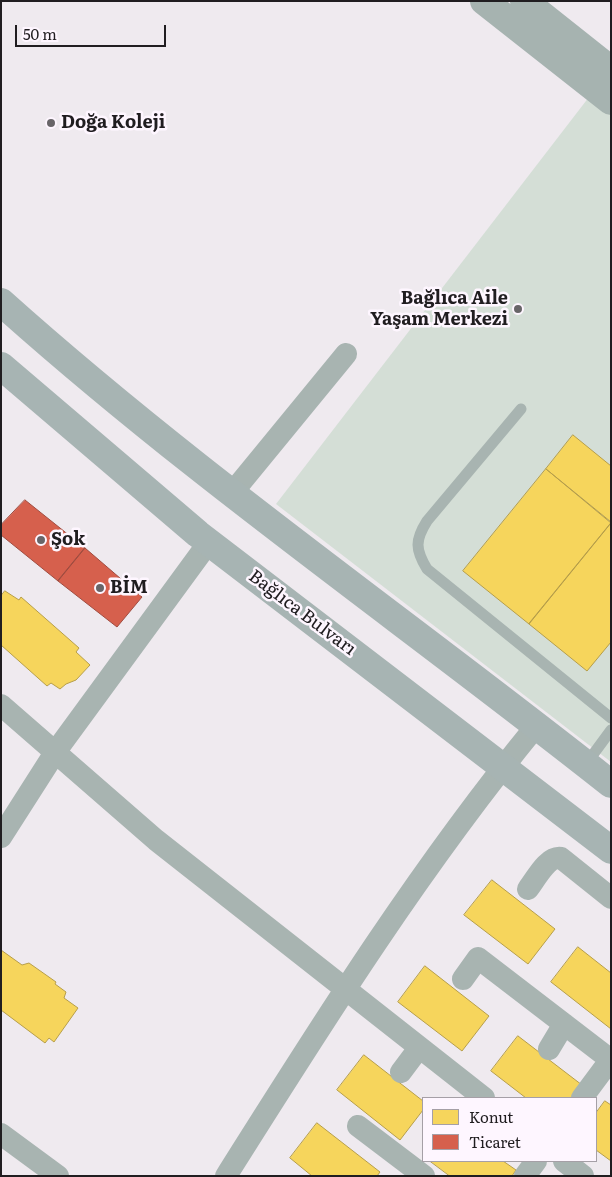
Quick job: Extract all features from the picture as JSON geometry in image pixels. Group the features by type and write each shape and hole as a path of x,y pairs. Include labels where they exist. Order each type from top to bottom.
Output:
{"main road":[{"path":"1,302 43,340 232,493 537,725 611,784"},
{"name":"Bağlıca Bulvarı","path":"1,366 209,542 611,850"}],"street":[{"path":"484,1 611,101"},
{"path":"524,1 611,70"},
{"path":"232,493 346,354"},
{"path":"1,837 56,751 209,542"},
{"path":"1,705 156,840 483,1097"},
{"path":"226,1176 344,989 503,766 537,725"},
{"path":"528,889 549,862 556,857 561,858 611,898"},
{"path":"463,979 478,958 611,1060 583,1097"},
{"path":"549,1049 564,1024"},
{"path":"400,1072 419,1048"},
{"path":"358,1126 424,1176"},
{"path":"1,1134 58,1176"},
{"path":"525,1176 535,1162"},
{"path":"565,1162 583,1176"}],"lane":[{"path":"521,409 427,521 418,536 418,555 427,569 611,718"},
{"path":"586,764 611,730"}],"shaded area":[{"name":"Bağlıca Aile Yaşam Merkezi","path":"589,97 611,115 611,762 276,504"}],"building: Konut":[{"path":"573,435 611,466 611,522 546,469"},
{"path":"546,469 611,523 529,624 463,571"},
{"path":"611,523 611,642 587,671 529,624"},
{"path":"5,591 19,600 21,597 79,648 76,652 90,665 76,680 60,689 51,683 47,686 1,645 1,596"},
{"path":"492,880 555,929 528,964 464,915"},
{"path":"578,947 611,973 611,1029 551,982"},
{"path":"1,950 22,965 29,963 56,982 55,984 66,992 64,998 78,1008 54,1042 49,1038 45,1043 1,1010"},
{"path":"425,966 489,1016 462,1051 398,1002"},
{"path":"518,1036 582,1085 573,1097 525,1097 491,1071"},
{"path":"364,1055 422,1100 422,1111 400,1140 337,1090"},
{"path":"605,1101 611,1105 611,1161 597,1151 597,1112"},
{"path":"317,1123 380,1172 377,1176 312,1176 290,1158"},
{"path":"431,1162 504,1162 516,1170 512,1176 450,1176"}],"building: Ticaret":[{"path":"25,500 85,548 58,581 1,535 1,525"},
{"path":"85,548 142,597 117,627 58,581"}],"place":[{"name":"Doğa Koleji","path":"51,123"},
{"name":"Bağlıca Aile Yaşam Merkezi","path":"518,309"},
{"name":"Şok","path":"41,540"},
{"name":"BİM","path":"100,588"}]}
